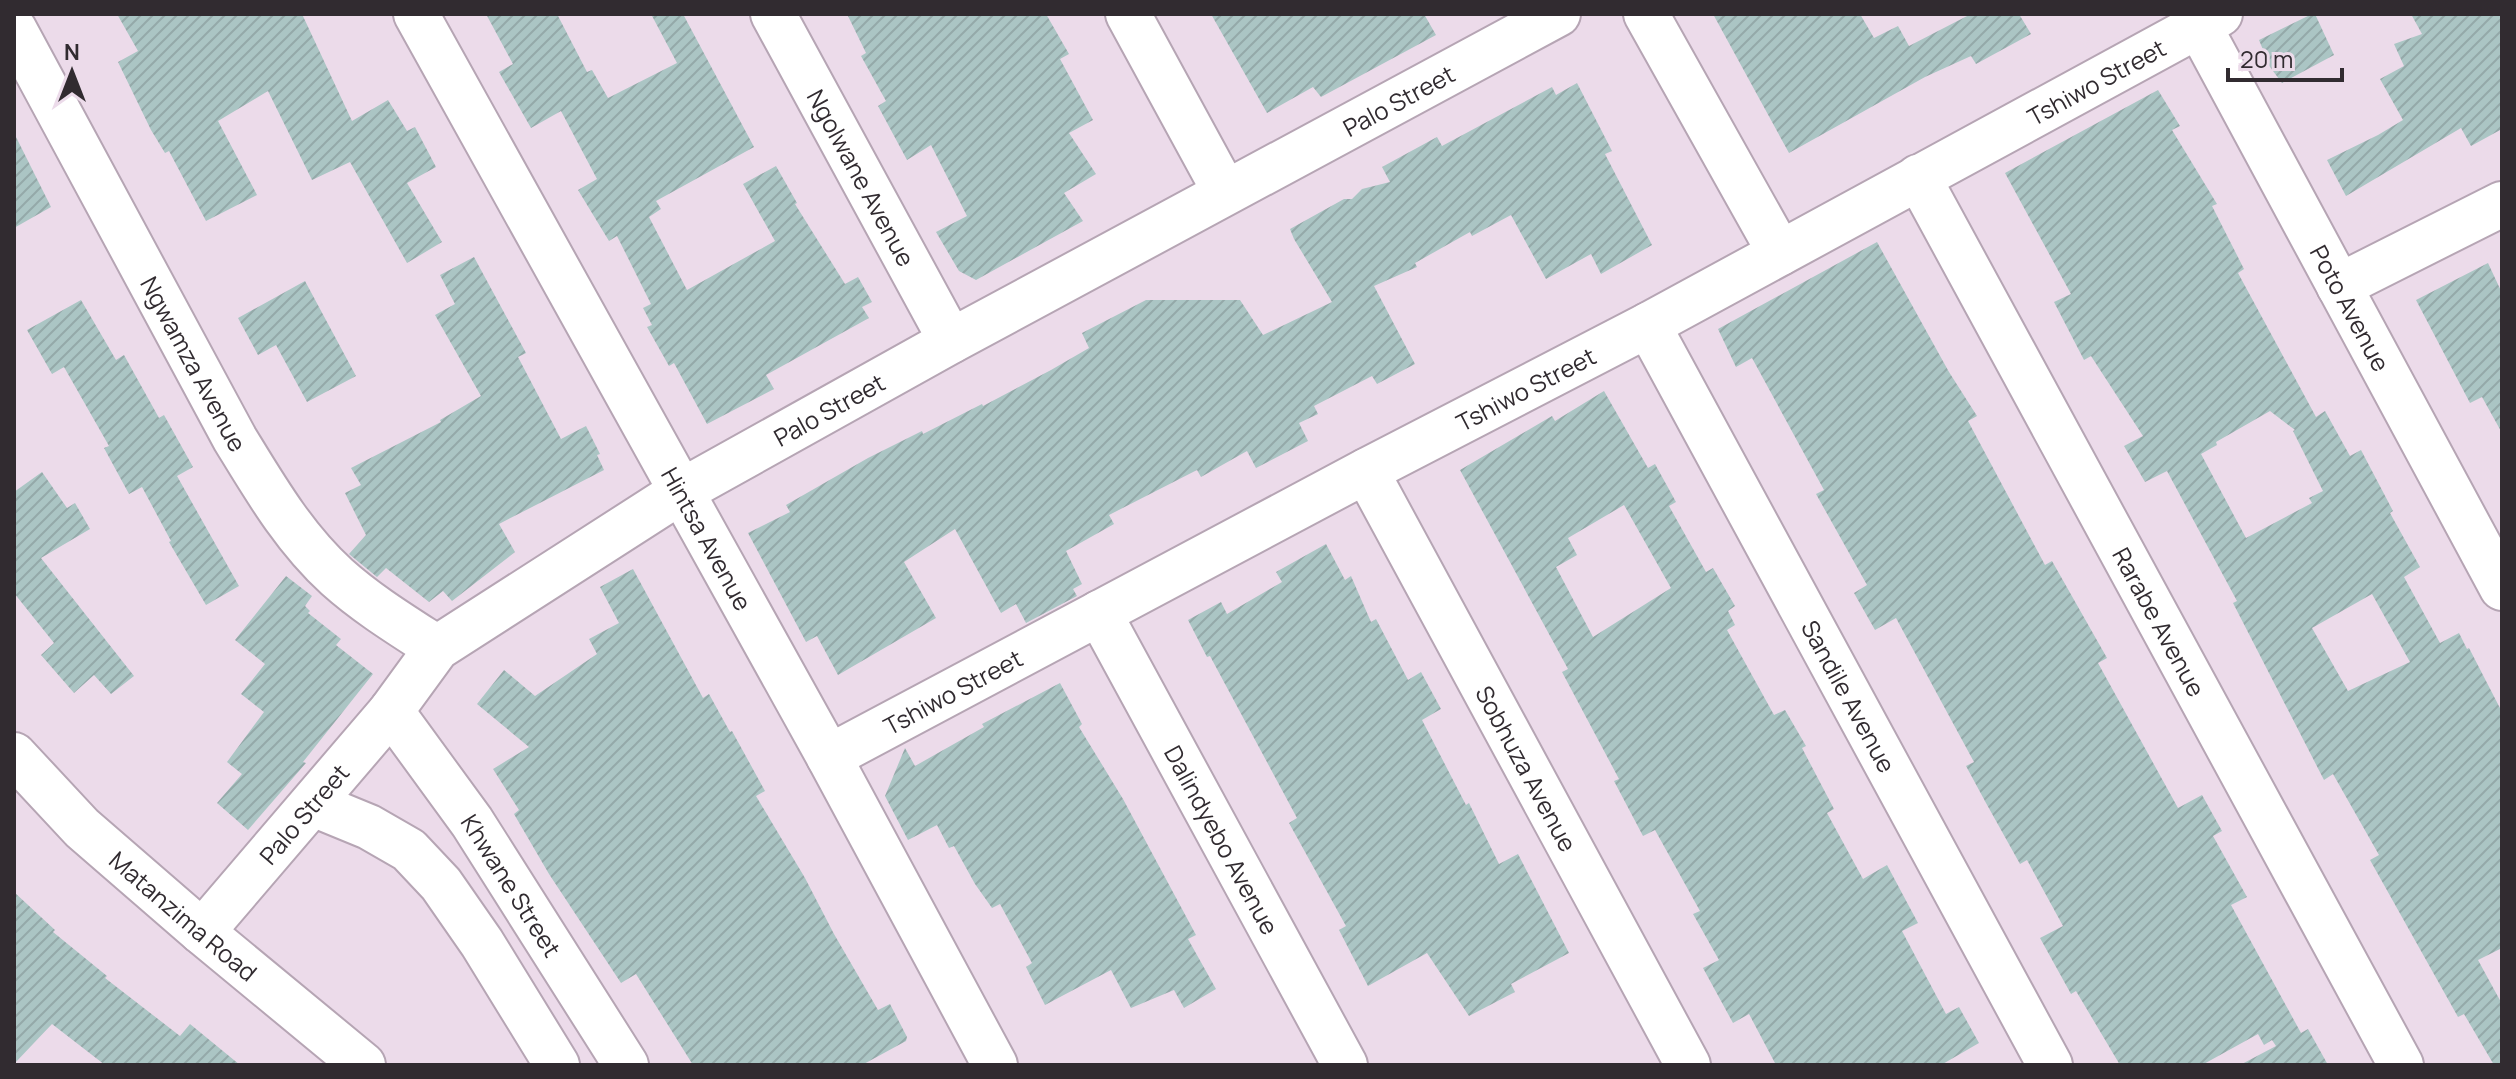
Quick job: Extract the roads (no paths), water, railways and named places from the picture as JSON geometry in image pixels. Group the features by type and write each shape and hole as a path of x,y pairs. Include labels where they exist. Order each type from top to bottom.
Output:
{"street":[{"name":"Hintsa Avenue","path":"416,14 829,757 995,1065"},
{"name":"Ngolwane Avenue","path":"773,14 951,341"},
{"path":"1128,14 1225,192"},
{"name":"Palo Street","path":"202,932 391,711 437,648 680,492 1225,192 1492,30 1558,14"},
{"path":"1646,14 1780,253"},
{"name":"Tshiwo Street","path":"829,757 1366,471 1648,325 2210,20"},
{"name":"Poto Avenue","path":"2210,20 2339,286 2502,588"},
{"name":"Ngwamza Avenue","path":"14,29 235,439 273,500 300,539 336,576 370,604 437,648"},
{"name":"Rarabe Avenue","path":"1918,177 2401,1065"},
{"path":"2339,286 2502,204"},
{"name":"Sandile Avenue","path":"1648,325 2050,1065"},
{"name":"Sobhuza Avenue","path":"1366,471 1688,1065"},
{"name":"Dalindyebo Avenue","path":"1099,613 1345,1065"},
{"name":"Khwane Street","path":"391,711 472,822 626,1065"},
{"name":"Matanzima Road","path":"14,755 82,828 363,1065"},
{"path":"313,804 369,827 409,850 441,884 482,943 557,1065"}]}
